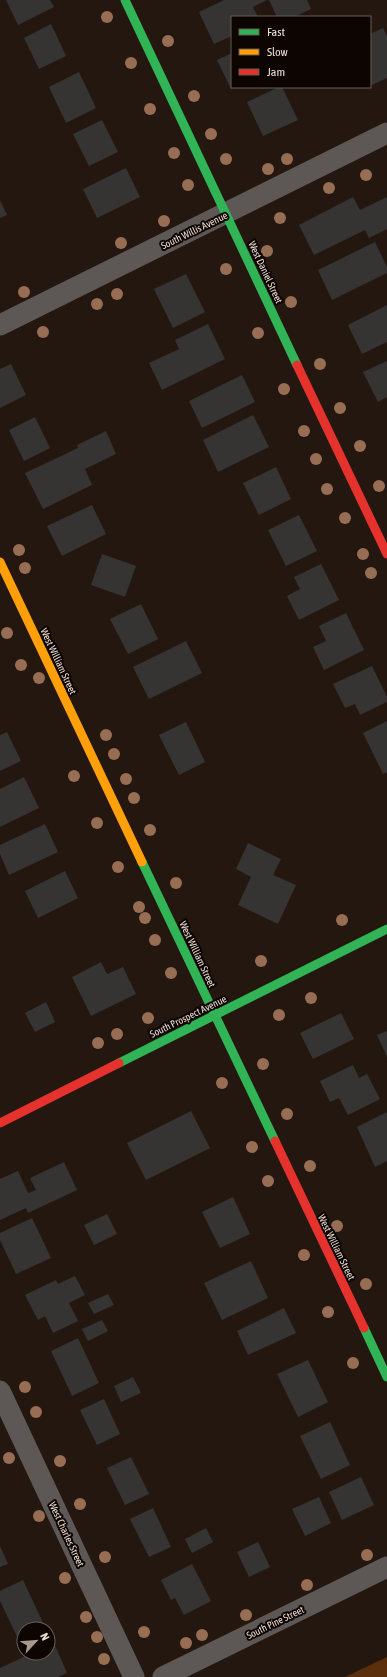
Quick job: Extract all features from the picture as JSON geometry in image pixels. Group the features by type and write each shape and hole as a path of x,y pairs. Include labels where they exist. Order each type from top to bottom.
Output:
{"street":[{"name":"West Daniel Street","path":"125,0 387,554"},
{"name":"South Willis Avenue","path":"0,325 387,133"},
{"name":"West William Street","path":"0,562 387,1377"},
{"name":"South Prospect Avenue","path":"0,1122 387,929"},
{"name":"West Charles Street","path":"0,1391 134,1677"},
{"name":"South Pine Street","path":"163,1677 387,1567"}],"shaded area":[{"path":"387,1657 387,1677 345,1677"}],"building":[{"path":"6,0 50,0 54,7 18,25"},
{"path":"224,0 267,0 253,7 258,16 231,16 231,36 214,44 199,12"},
{"path":"269,0 307,0 311,9 296,16 277,16"},
{"path":"51,24 66,56 39,69 24,38"},
{"path":"383,28 387,36 387,78 371,86 371,34"},
{"path":"231,53 231,88 234,88 231,89 217,60"},
{"path":"79,72 96,108 66,123 49,87"},
{"path":"277,88 282,88 298,120 263,136 247,102"},
{"path":"102,120 118,152 89,166 73,134"},
{"path":"126,168 140,197 97,218 83,189"},
{"path":"353,197 360,210 387,197 387,229 369,238 365,230 314,255 299,225"},
{"path":"0,200 7,215 0,218"},
{"path":"375,242 387,267 387,273 332,300 318,270"},
{"path":"186,274 205,312 173,328 154,289"},
{"path":"387,305 387,342 362,354 348,325"},
{"path":"208,324 225,359 162,390 149,363 179,349 175,340"},
{"path":"387,361 387,397 378,402 363,372"},
{"path":"11,364 26,395 0,408 0,369"},
{"path":"242,375 255,402 202,428 189,401"},
{"path":"253,415 269,447 218,472 203,440"},
{"path":"35,417 50,448 24,461 9,430"},
{"path":"106,431 116,454 85,469 92,485 43,509 25,473 78,448 77,445"},
{"path":"276,467 291,499 259,515 243,483"},
{"path":"92,505 106,534 62,556 47,526"},
{"path":"299,515 317,551 286,566 268,530"},
{"path":"102,554 136,566 125,597 91,585"},
{"path":"321,564 339,600 299,620 287,596 300,589 294,577"},
{"path":"141,604 158,639 128,654 110,619"},
{"path":"346,613 364,650 324,670 313,647 326,641 319,626"},
{"path":"186,641 202,673 149,699 133,667"},
{"path":"372,666 387,697 387,702 360,715 355,704 345,708 333,684"},
{"path":"387,721 387,772 383,774 363,733"},
{"path":"186,722 205,762 179,775 159,735"},
{"path":"7,732 21,761 0,771 0,735"},
{"path":"24,777 39,808 0,827 0,789"},
{"path":"45,824 58,852 9,875 0,854 0,845"},
{"path":"248,843 281,859 273,875 296,885 278,924 238,905 251,877 236,869"},
{"path":"65,871 78,898 38,918 25,891"},
{"path":"101,962 107,974 123,967 136,994 91,1016 72,977"},
{"path":"46,1002 55,1022 35,1032 25,1013"},
{"path":"341,1013 354,1039 313,1059 300,1033"},
{"path":"387,1031 387,1057 377,1035"},
{"path":"353,1065 359,1078 367,1074 380,1099 348,1115 339,1098 330,1102 320,1081"},
{"path":"191,1111 210,1148 146,1180 127,1143"},
{"path":"387,1112 387,1161 375,1167 357,1127"},
{"path":"64,1162 77,1190 28,1213 26,1208 0,1220 0,1179 18,1171 28,1193 36,1190 30,1178"},
{"path":"233,1197 250,1234 220,1248 202,1212"},
{"path":"107,1214 117,1234 94,1245 84,1225"},
{"path":"32,1218 51,1258 16,1274 0,1240 0,1233"},
{"path":"251,1261 268,1298 222,1320 204,1283"},
{"path":"75,1276 85,1295 69,1303 78,1321 53,1333 45,1316 38,1320 25,1295 56,1280 58,1284"},
{"path":"108,1294 114,1305 94,1314 88,1303"},
{"path":"284,1308 296,1333 248,1355 237,1331"},
{"path":"102,1320 108,1331 88,1341 82,1329"},
{"path":"78,1338 99,1383 72,1396 51,1351"},
{"path":"308,1360 328,1402 298,1417 277,1374"},
{"path":"133,1377 141,1393 121,1402 114,1386"},
{"path":"104,1399 120,1434 97,1445 80,1410"},
{"path":"330,1422 350,1465 321,1479 300,1436"},
{"path":"131,1457 149,1494 125,1505 107,1468"},
{"path":"361,1477 374,1505 342,1520 329,1492"},
{"path":"319,1497 331,1523 305,1536 292,1509"},
{"path":"153,1508 171,1547 149,1557 130,1519"},
{"path":"206,1528 213,1542 192,1553 185,1539"},
{"path":"258,1542 270,1567 249,1577 237,1552"},
{"path":"0,1546 8,1564 0,1567"},
{"path":"192,1564 211,1601 184,1615 175,1598 171,1600 161,1580"},
{"path":"23,1580 42,1621 16,1621 16,1635 0,1601 0,1591"},
{"path":"56,1648 67,1673 58,1677 0,1677 0,1668 16,1660 56,1661"}],"traffic: fast":[{"path":"125,0 297,365"},
{"path":"142,862 275,1141"},
{"path":"119,1063 387,929"},
{"path":"364,1328 387,1377"}],"traffic: slow":[{"path":"0,562 142,862"}],"traffic: jam":[{"path":"297,365 387,554"},
{"path":"0,1123 119,1063"},
{"path":"275,1141 364,1328"}]}
